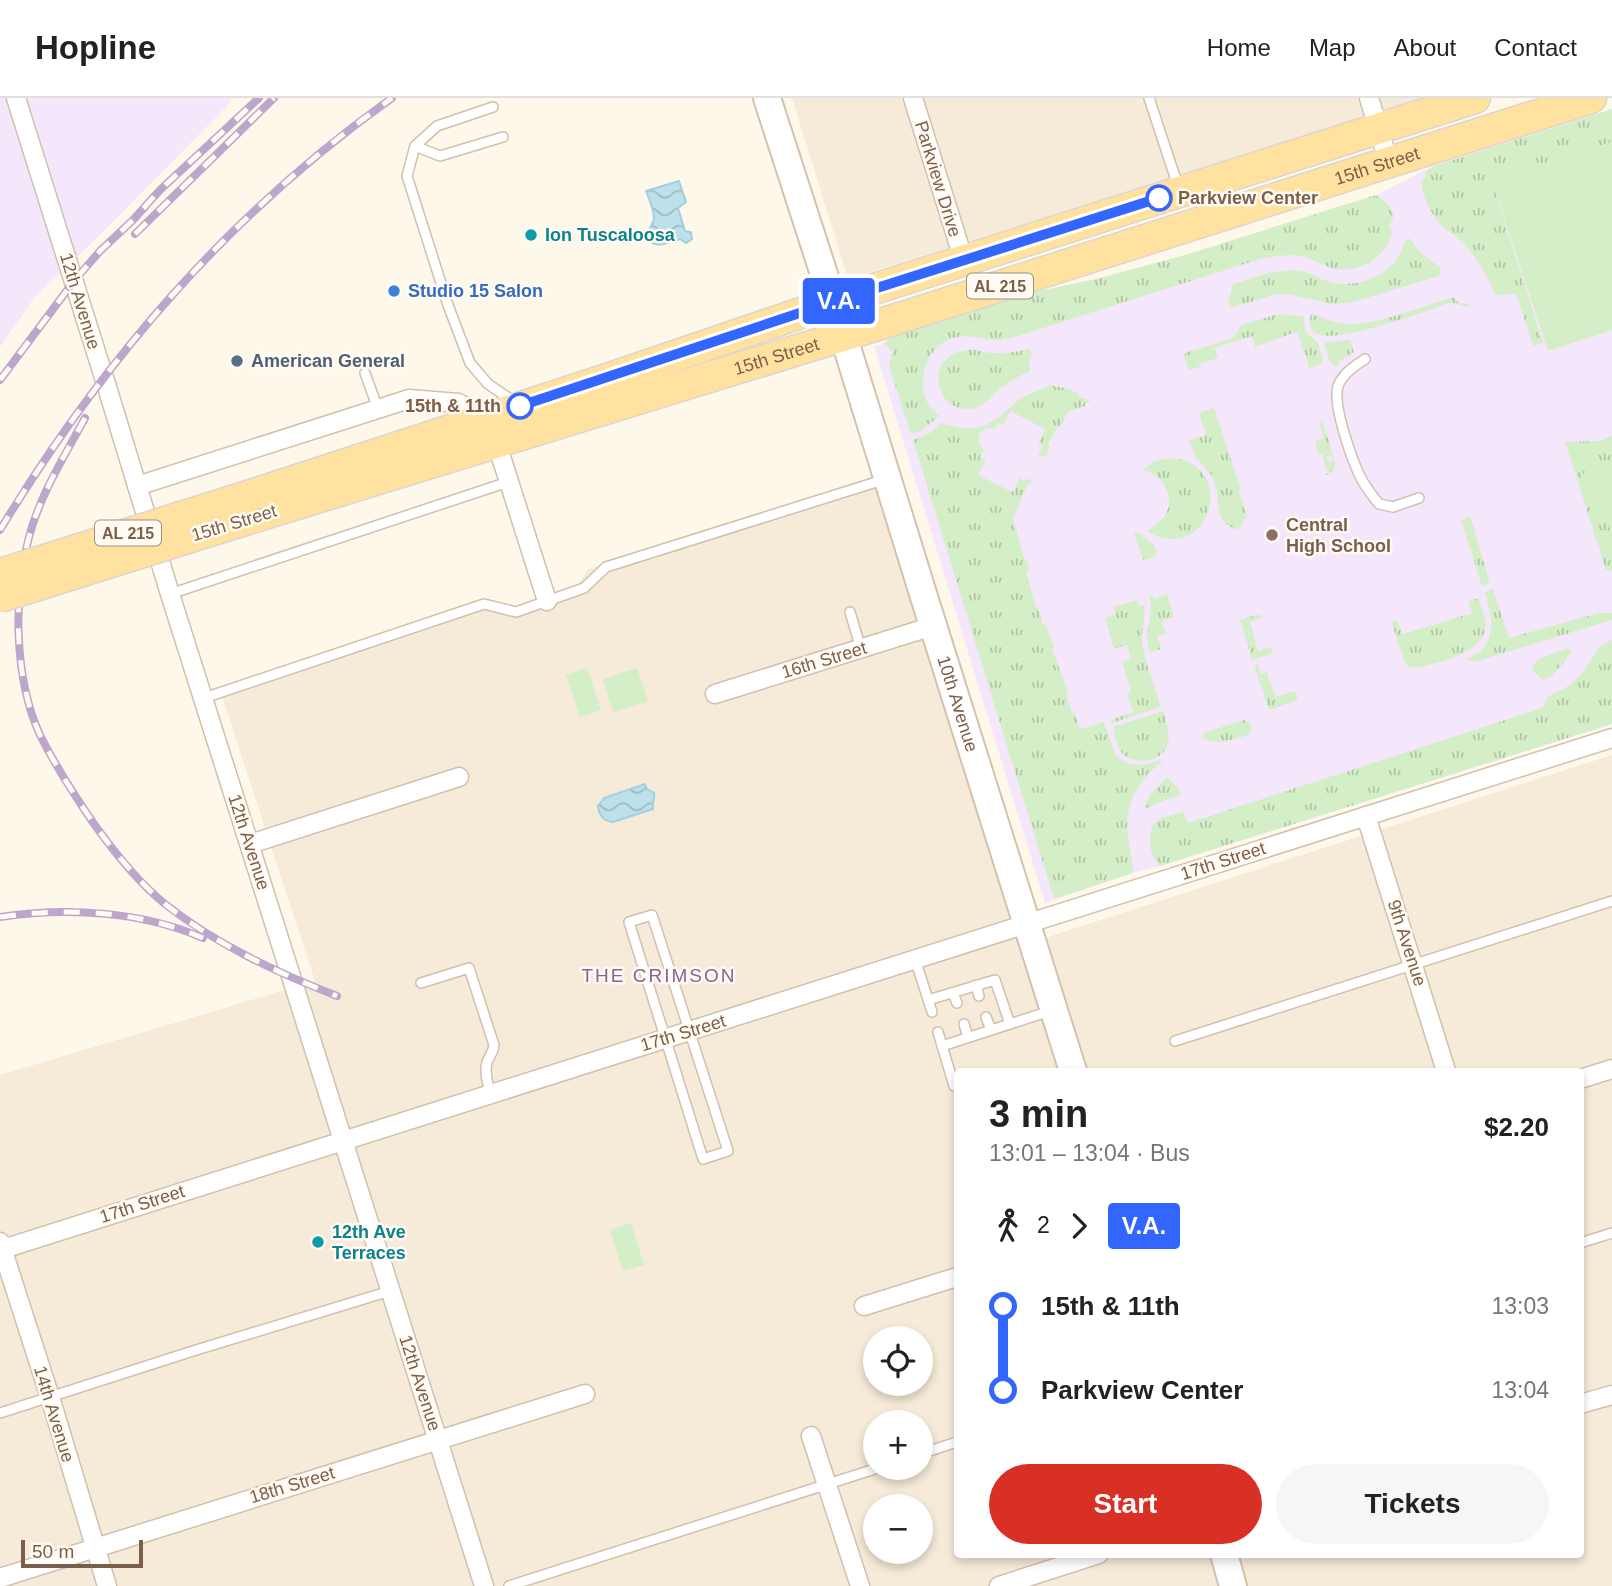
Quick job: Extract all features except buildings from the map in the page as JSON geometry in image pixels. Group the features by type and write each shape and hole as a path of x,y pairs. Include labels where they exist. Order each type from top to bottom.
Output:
{"main road":[{"name":"10th Avenue","path":"767,98 1072,1068"},
{"name":"15th Street","path":"0,574 251,506 387,477 465,451 520,406 833,302 1475,98"},
{"name":"15th Street","path":"0,597 251,506 492,429 843,336 1591,98"},
{"path":"1225,1558 1233,1586"}],"street":[{"name":"12th Avenue","path":"16,98 484,1586"},
{"name":"Parkview Drive","path":"913,98 964,261"},
{"path":"1368,98 1389,163"},
{"path":"137,486 409,399 458,403 492,429 547,601"},
{"name":"16th Street","path":"715,694 933,626"},
{"name":"17th Street","path":"1,1247 1612,738"},
{"path":"250,844 460,777"},
{"name":"9th Avenue","path":"1366,816 1445,1068"},
{"path":"1584,1078 1612,1069"},
{"name":"14th Avenue","path":"1,1247 107,1586"},
{"path":"864,1306 954,1278"},
{"name":"18th Street","path":"0,1578 585,1394"},
{"path":"1584,1403 1612,1395"},
{"path":"811,1436 860,1586"},
{"path":"999,1586 1086,1558"}],"lane":[{"path":"1149,98 1180,191"},
{"path":"494,107 437,126 415,146 407,176 447,305 470,363 488,384 520,406"},
{"path":"415,146 440,156 503,137"},
{"path":"1365,359 1349,370 1338,386 1337,400 1347,441 1362,479 1379,504 1393,507 1419,498"},
{"path":"365,373 379,409"},
{"path":"204,698 484,604 516,612 584,588 606,567 888,478"},
{"path":"170,594 508,482"},
{"path":"850,612 860,649"},
{"path":"1175,1041 1612,901"},
{"path":"652,915 691,1031 728,1151 703,1159 629,922 652,915"},
{"path":"915,959 932,1012"},
{"path":"421,983 469,968 494,1045 486,1075 490,1093"},
{"path":"928,1000 995,980 1010,1024"},
{"path":"976,985 979,996"},
{"path":"953,993 957,1003"},
{"path":"942,1046 1054,1010"},
{"path":"986,1017 991,1030"},
{"path":"964,1024 968,1037"},
{"path":"938,1032 954,1086"},
{"path":"1584,1242 1612,1233"},
{"path":"0,1413 390,1291"},
{"path":"933,1450 954,1443"},
{"path":"509,1586 863,1473"}],"shaded area":[{"path":"0,98 230,98 231,102 34,298 0,347"},
{"path":"792,98 1426,98 848,279"},
{"name":"Central High School","path":"1612,109 1612,724 1133,873 1045,903 874,346 883,344 891,337 1025,294 1096,279 1182,256 1376,195 1434,166"},
{"path":"871,477 1020,946 1612,755 1612,1586 0,1586 0,1075 315,981 220,690 477,607 519,607 574,589 589,569"}],"green space":[{"path":"1612,109 1612,142 1492,182 1543,343 1533,346 1516,294 1495,295 1473,255 1434,216 1422,188 1421,182 1427,175 1424,173 1434,166"},
{"path":"1612,142 1612,330 1548,351 1492,181"},
{"path":"1376,195 1387,204 1394,216 1389,226 1392,232 1385,249 1379,255 1355,268 1336,269 1294,255 1260,259 1015,337 998,340 965,336 947,340 930,357 923,383 927,402 940,415 921,431 911,434 890,370 893,350 883,344 891,337 1025,294 1096,279 1182,256"},
{"path":"1409,238 1422,254 1440,267 1439,276 1350,303 1331,304 1277,294 1230,308 1228,302 1233,284 1276,272 1302,271 1327,281 1346,284 1374,278 1390,267"},
{"path":"1449,298 1470,307 1449,303 1370,329 1334,336 1320,335 1310,326 1311,314 1338,323 1359,324 1398,315"},
{"path":"1283,314 1304,317 1305,329 1255,347 1252,336 1215,348 1218,358 1189,370 1185,353 1233,338 1242,325"},
{"path":"1304,330 1317,342 1323,358 1321,364 1309,368 1298,333"},
{"path":"1350,340 1354,352 1335,367 1324,344"},
{"path":"971,349 1000,353 1029,349 1032,353 1029,364 1031,371 1005,384 980,406 960,408 951,404 940,390 939,372 950,356"},
{"path":"1050,385 1071,390 1090,401 1085,406 1068,412 1060,427 1057,427 1045,457 1038,455 1043,446 1038,444 1045,429 1010,411 1003,425 998,423 995,429 986,428 979,433 979,444 984,450 980,457 986,460 978,475 1012,492 1020,478 1032,481 1031,484 1028,483 1013,518 1027,561 1029,570 1026,571 1036,608 1043,625 1046,624 1072,713 1075,713 1080,729 1104,722 1116,756 1121,760 1137,765 1160,760 1162,762 1140,784 1128,812 1133,873 1054,899 913,440 930,433 941,423 966,429 984,426 1021,398"},
{"path":"1214,408 1247,516 1238,530 1229,526 1221,516 1213,480 1195,458 1189,441 1206,435 1199,413"},
{"path":"1322,421 1334,457 1326,457 1329,462 1335,460 1334,469 1326,475 1328,473 1322,454 1319,454 1315,441 1324,438 1319,422"},
{"path":"1612,435 1607,525 1612,530 1612,571 1606,570 1565,442 1600,441"},
{"path":"1171,458 1193,464 1206,477 1210,494 1208,511 1200,526 1186,536 1168,539 1147,531 1164,517 1169,502 1162,482 1150,472 1142,470 1155,461"},
{"path":"1612,461 1612,530 1598,511 1580,475"},
{"path":"1470,516 1490,583 1482,586 1461,520"},
{"path":"1137,532 1154,545 1157,553 1155,557 1143,560 1134,533"},
{"path":"1493,589 1509,638 1599,613 1612,613 1612,620 1475,662 1466,660 1481,650 1488,640 1491,619 1485,592"},
{"path":"1167,594 1174,617 1162,621 1166,633 1157,636 1161,649 1150,653 1147,637 1151,609 1149,596 1152,595 1154,599"},
{"path":"1478,598 1485,631 1472,648 1462,654 1418,668 1405,663 1391,621 1397,621 1403,634 1472,613 1468,601"},
{"path":"1137,600 1139,606 1144,605 1143,645 1161,707 1112,723 1110,720 1133,712 1127,694 1131,692 1122,662 1131,658 1127,645 1114,649 1105,618 1116,614 1113,607"},
{"path":"1260,614 1261,618 1250,622 1258,651 1271,647 1273,653 1252,660 1240,620"},
{"path":"1612,640 1612,724 1160,866 1153,857 1150,843 1152,826 1161,818 1184,812 1188,823 1542,708 1549,696 1575,681 1598,650"},
{"path":"1569,648 1572,651 1548,678 1543,680 1533,671 1538,659"},
{"path":"1258,664 1261,674 1267,672 1275,697 1295,691 1298,700 1269,710 1254,665"},
{"path":"587,668 601,710 580,717 566,675"},
{"path":"637,668 648,701 613,712 603,679"},
{"path":"1163,711 1169,735 1163,753 1145,760 1126,757 1117,744 1113,727"},
{"path":"1244,720 1252,726 1249,735 1220,742 1203,738 1203,733"},
{"path":"1168,777 1181,795 1144,807 1150,794"},
{"path":"631,1223 644,1265 623,1271 610,1230"}],"water":[{"path":"679,181 686,202 678,208 685,231 691,232 692,239 686,243 680,239 661,244 652,243 648,234 654,215 646,191"},
{"path":"645,784 647,789 654,793 653,809 613,822 601,815 598,806 604,798"}],"railway":[{"path":"0,380 74,281 100,251 160,190 259,98"},
{"path":"135,234 274,98"},
{"path":"0,530 82,407 126,349 174,294 223,241 276,191 392,98"},
{"path":"85,418 39,506 29,537 20,585 21,663 31,713 40,735 64,779 92,821 126,865 155,896 226,945 337,996"},
{"path":"0,917 51,912 103,914 154,922 203,938"}],"bus line":[{"name":"V.A.","path":"520,406 1159,198"}],"place":[{"name":"Parkview Center","path":"1159,198"},
{"name":"Ion Tuscaloosa","path":"531,235"},
{"name":"Studio 15 Salon","path":"394,291"},
{"name":"American General","path":"237,361"},
{"name":"15th & 11th","path":"520,406"},
{"name":"Central High School","path":"1272,535"},
{"name":"12th Ave Terraces","path":"318,1242"}],"district":[{"name":"THE CRIMSON","path":"659,975"}]}
